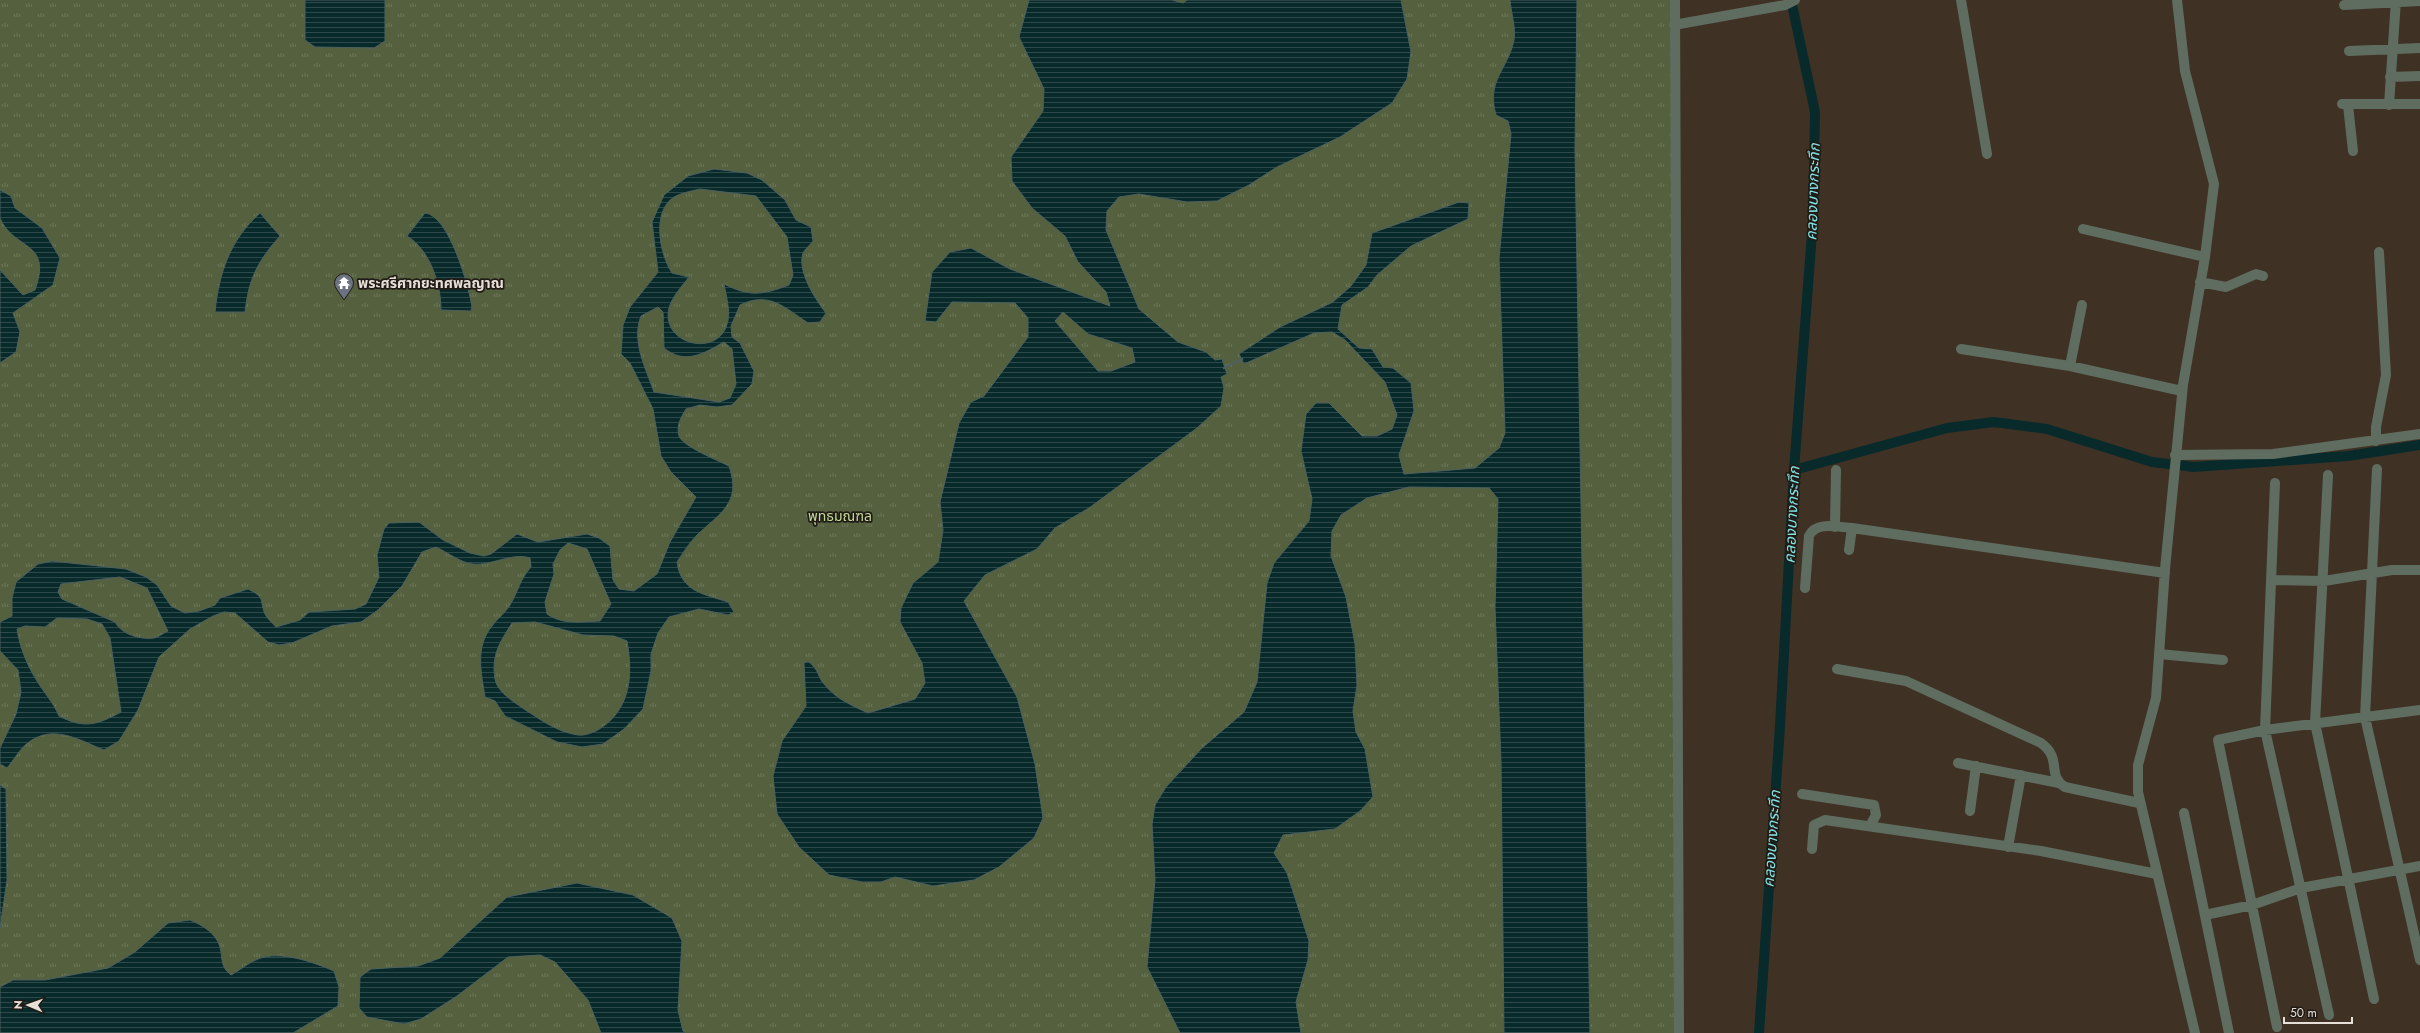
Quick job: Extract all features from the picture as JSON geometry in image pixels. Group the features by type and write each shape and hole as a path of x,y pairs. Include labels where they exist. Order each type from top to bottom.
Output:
{"street":[{"path":"1675,0 1678,1033"},
{"path":"1674,25 1785,5 1795,0"},
{"path":"1961,0 1987,154"},
{"path":"2177,0 2185,71 2214,184 2205,257 2182,390 2165,573 2156,698 2138,765 2139,803 2194,1033"},
{"path":"2344,5 2396,1 2420,1"},
{"path":"2389,105 2396,1"},
{"path":"2349,51 2420,48"},
{"path":"2390,77 2420,76"},
{"path":"2353,151 2345,104 2420,104"},
{"path":"2083,229 2205,257"},
{"path":"2376,442 2376,427 2386,375 2378,252"},
{"path":"2200,282 2226,287 2256,274 2263,276"},
{"path":"2070,366 2082,305"},
{"path":"1961,349 2070,366 2182,390"},
{"path":"2175,455 2273,454 2376,442 2420,434"},
{"path":"2376,469 2373,572 2365,717 2420,960"},
{"path":"1835,527 1836,470"},
{"path":"2328,475 2324,581 2315,723 2350,878 2374,999"},
{"path":"2275,483 2265,730 2329,1015"},
{"path":"1805,588 1809,536 1812,529 1818,526 1852,528 2165,573"},
{"path":"1849,550 1852,528"},
{"path":"2271,580 2324,581 2373,572 2420,570"},
{"path":"2159,654 2223,660"},
{"path":"1837,669 1906,681 2041,743 2050,750 2054,757 2056,776 2059,783"},
{"path":"2277,1027 2217,743 2219,739 2265,730 2420,710"},
{"path":"1958,763 2059,783 2065,787 2139,803"},
{"path":"1970,811 1976,766"},
{"path":"2008,847 2021,775"},
{"path":"1802,794 1874,805 1876,815 1870,826"},
{"path":"2184,813 2229,1033"},
{"path":"1812,849 1814,825 1818,821 1825,820 2008,847 2157,874"},
{"path":"2205,915 2252,905 2301,888 2350,878 2401,871 2420,866"}],"green space":[{"name":"พุทธมณฑล","path":"0,0 1674,0 1680,1033 0,1033"}],"water":[{"path":"305,0 385,0 385,41 374,48 315,47 305,40"},
{"path":"1029,0 1172,0 1183,3 1187,0 1401,0 1411,52 1407,79 1392,103 1340,137 1277,167 1249,185 1217,201 1187,202 1139,194 1119,197 1107,211 1106,230 1139,309 1178,342 1206,352 1215,360 1222,359 1227,374 1221,377 1224,388 1221,406 1197,428 1089,508 1055,528 1037,549 985,575 964,601 1017,697 1035,764 1043,818 1034,838 999,867 974,880 933,886 895,877 881,882 862,882 829,875 799,847 777,814 773,776 782,741 806,706 804,663 808,661 812,665 822,681 834,694 844,701 868,713 915,699 925,683 922,663 900,622 901,608 913,583 938,562 943,530 940,502 959,423 971,402 984,396 1028,337 1028,318 1015,303 952,302 936,322 925,321 932,272 950,252 971,248 1010,269 1110,306 1106,292 1078,262 1065,236 1032,208 1012,181 1011,157 1043,111 1044,89 1019,37","holes":["1063,312 1088,334 1132,348 1135,362 1111,371 1098,371 1055,321"]},
{"path":"1510,0 1577,0 1575,150 1590,1033 1504,1033 1501,762 1495,608 1498,499 1489,488 1409,487 1367,498 1341,515 1332,531 1331,556 1346,597 1355,644 1357,685 1353,711 1356,732 1365,749 1373,797 1360,811 1335,829 1283,835 1274,853 1287,873 1309,941 1308,960 1296,1002 1301,1033 1180,1033 1147,967 1155,880 1152,824 1155,805 1166,787 1202,748 1244,712 1257,682 1267,583 1274,563 1309,521 1312,499 1301,451 1306,414 1316,403 1329,403 1362,436 1377,436 1392,429 1397,415 1385,382 1345,340 1332,332 1314,333 1244,364 1239,354 1280,327 1333,302 1351,286 1366,265 1372,233 1459,202 1469,203 1468,219 1411,246 1377,275 1368,287 1342,305 1338,329 1359,348 1372,349 1383,367 1393,368 1411,383 1414,411 1399,455 1404,474 1475,468 1499,448 1505,433 1499,258 1511,134 1508,121 1496,115 1494,93 1499,76 1514,40 1514,25"},
{"path":"714,169 747,173 762,180 785,200 796,220 811,227 813,241 803,253 803,268 812,293 826,313 820,322 808,323 784,307 768,300 750,301 740,305 731,326 732,337 740,343 754,371 752,384 732,405 717,407 700,405 686,409 681,418 678,432 679,436 694,449 729,466 733,489 731,498 721,513 694,538 686,548 677,562 679,572 683,580 689,586 702,594 728,602 734,612 728,615 699,609 669,617 658,633 651,654 651,671 643,709 624,729 603,744 582,747 557,742 505,716 495,701 485,697 481,669 481,651 483,642 492,626 513,600 524,576 531,567 530,558 516,557 487,563 473,564 459,560 436,547 422,552 402,586 378,610 361,622 332,626 292,643 279,645 268,642 235,613 224,612 213,616 190,629 159,657 138,710 119,741 104,750 76,738 57,734 48,734 29,742 7,768 0,764 0,748 16,714 21,692 18,670 0,651 0,622 12,616 12,598 16,582 38,564 52,561 126,569 146,577 157,585 171,606 185,613 199,611 215,605 220,598 248,589 260,597 266,616 276,627 300,620 309,612 355,609 366,604 379,577 377,555 384,529 389,523 419,522 443,540 470,553 484,556 491,554 517,534 538,542 587,534 599,538 610,546 613,580 619,589 634,591 657,574 670,542 696,497 671,472 661,456 653,409 630,363 621,354 623,325 630,307 658,272 652,222 664,195 688,176","holes":["700,189 756,196 787,237 793,275 789,285 763,293 749,293 724,284 728,307 728,320 723,332 715,340 704,343 693,343 682,339 674,331 669,321 670,304 689,277 672,273 664,256 661,245 660,223 662,213 667,204 674,197","658,307 663,312 664,348 672,353 679,356 694,356 724,342 732,349 736,384 730,398 719,402 654,392 641,355 638,326 641,316","568,543 587,549 611,604 600,621 566,621 553,618 547,614 545,602 554,574 553,564 560,550","120,577 147,588 168,631 154,638 137,637 126,633 115,622 62,599 58,592 61,584","57,618 87,619 102,624 110,638 121,712 105,720 90,724 76,723 59,716 52,702 33,675 24,656 17,629 25,626 45,627","535,622 583,635 614,636 627,641 630,666 628,689 619,711 601,728 587,734 578,735 563,731 550,725 511,700 496,684 494,663 500,643 512,623"]},
{"path":"0,190 11,196 15,208 42,228 60,258 53,285 13,313 20,332 16,352 0,363 0,270 23,295 35,290 39,274 39,262 36,254 6,229 0,218"},
{"path":"260,213 280,236 260,262 256,270 249,289 245,312 215,312 223,271 228,258 241,234"},
{"path":"425,213 434,217 450,238 467,284 472,307 471,311 441,310 439,289 433,268 422,250 407,236"},
{"path":"0,785 6,789 7,880 0,928"},
{"path":"577,883 633,895 672,918 682,941 678,1010 683,1031 686,1033 601,1033 588,1000 555,962 540,955 508,957 457,996 421,1019 404,1024 367,1017 359,1008 360,977 371,969 418,966 440,958 507,897"},
{"path":"190,920 204,927 218,942 223,966 231,975 258,959 276,956 296,958 334,971 339,987 338,1006 293,1033 0,1033 0,987 13,980 45,980 108,968 135,952 168,923"}],"waterway":[{"name":"คลองบางกระทึก","path":"1759,1033 1780,726 1794,470 1813,220 1815,112 1791,0"},
{"path":"1224,368 1242,359"},
{"path":"1794,470 1947,428 1994,422 2047,429 2152,462 2194,467 2348,456 2420,445"}],"place":[{"name":"พระศรีศากยะทศพลญาณ","path":"344,300"}]}
